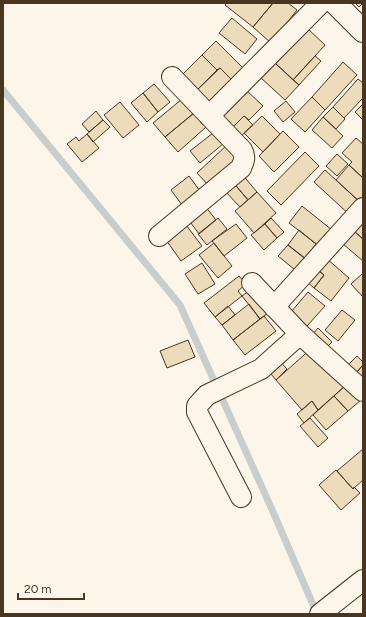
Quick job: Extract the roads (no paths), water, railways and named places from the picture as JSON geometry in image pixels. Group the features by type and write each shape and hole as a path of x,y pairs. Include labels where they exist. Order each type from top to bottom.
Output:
{"street":[{"path":"209,116 321,3"},
{"path":"335,3 363,31"},
{"path":"159,236 241,168 245,161 245,155 242,150 172,77"},
{"path":"274,308 363,208"},
{"path":"252,283 300,334 363,391"},
{"path":"241,497 197,412 198,404 207,395 232,385 261,369 300,334"},
{"path":"323,612 363,580"}],"waterway":[{"path":"3,90 180,305 274,514 317,614"}]}
